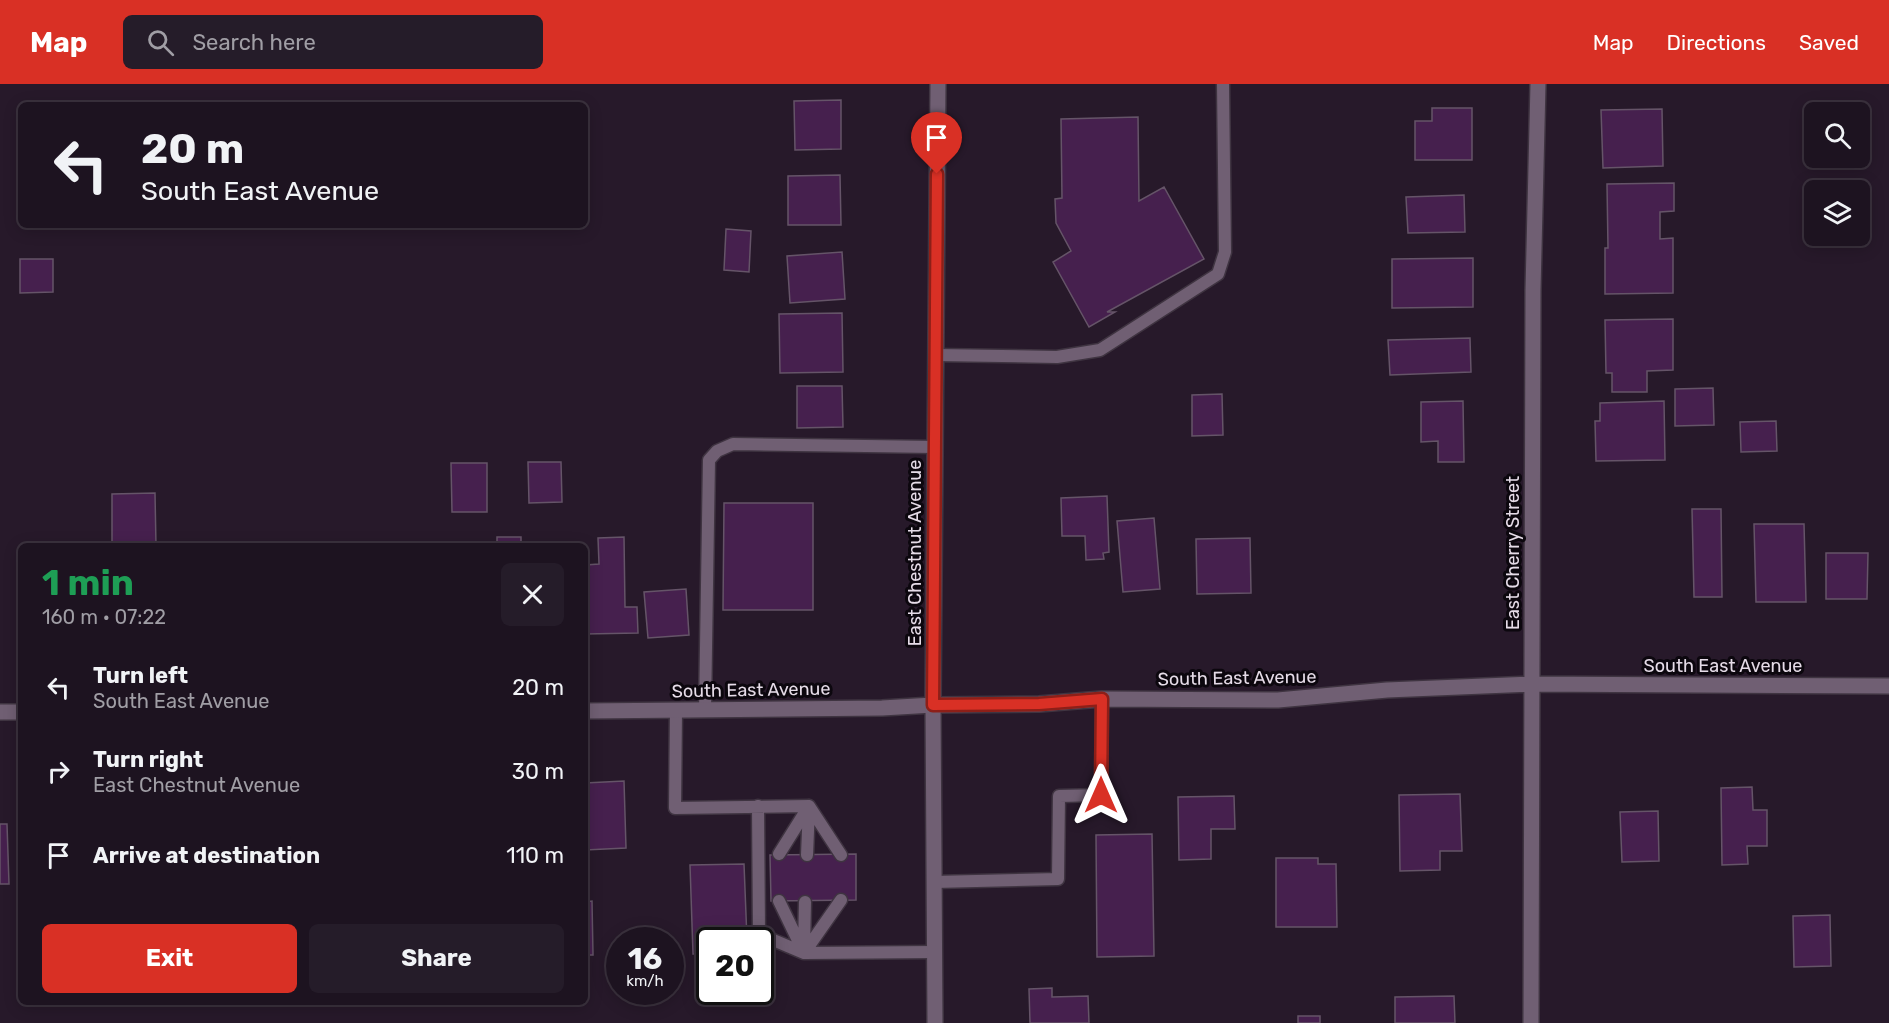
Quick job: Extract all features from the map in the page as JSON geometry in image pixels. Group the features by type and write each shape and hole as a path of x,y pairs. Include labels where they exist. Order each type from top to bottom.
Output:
{"street":[{"name":"East Chestnut Avenue","path":"935,1023 933,705 938,84"},
{"name":"East Cherry Street","path":"1531,1023 1533,290 1538,84"},
{"name":"South East Avenue","path":"588,711 882,708 1039,704 1102,699 1278,700 1387,690 1532,684 1889,686"},
{"path":"0,712 18,712"}],"lane":[{"path":"936,355 1057,357 1100,350 1218,274 1225,252 1223,84"},
{"path":"705,710 709,460 717,451 733,444 935,447"},
{"path":"934,882 1058,879 1059,796 1101,795 1102,699"},
{"path":"676,710 675,808 809,806"},
{"path":"758,806 759,934 804,952 934,952"},
{"path":"779,854 809,806"},
{"path":"809,806 841,855"},
{"path":"807,855 809,806"},
{"path":"804,952 841,900"},
{"path":"779,901 804,952"},
{"path":"804,952 806,902"}],"building":[{"path":"841,100 841,149 795,150 794,101"},
{"path":"1432,108 1472,108 1472,160 1415,160 1415,121 1432,121"},
{"path":"1662,109 1663,166 1603,168 1601,110"},
{"path":"1138,117 1139,201 1164,187 1204,259 1107,312 1115,312 1089,327 1053,262 1071,251 1056,223 1055,199 1062,198 1061,119"},
{"path":"840,175 841,225 788,225 788,176"},
{"path":"1674,183 1674,211 1660,212 1660,239 1673,238 1673,293 1605,294 1605,248 1608,248 1607,184"},
{"path":"1464,195 1465,232 1408,233 1406,197"},
{"path":"726,229 751,231 749,272 724,270"},
{"path":"842,252 845,299 790,303 787,256"},
{"path":"1473,258 1473,307 1392,308 1392,259"},
{"path":"20,259 53,259 53,292 20,293"},
{"path":"842,313 843,372 780,373 779,314"},
{"path":"1673,319 1673,370 1647,371 1647,392 1612,392 1612,373 1606,373 1605,320"},
{"path":"1470,338 1471,372 1390,375 1388,340"},
{"path":"797,386 842,386 843,427 797,428"},
{"path":"1713,388 1714,425 1675,426 1675,389"},
{"path":"1222,394 1223,435 1192,436 1192,395"},
{"path":"1463,401 1464,462 1438,462 1438,441 1421,442 1421,402"},
{"path":"1664,401 1665,460 1596,461 1595,421 1600,421 1600,403"},
{"path":"1776,421 1777,451 1741,452 1740,422"},
{"path":"528,462 561,462 562,502 529,503"},
{"path":"451,463 487,463 487,512 452,512"},
{"path":"155,493 156,543 112,543 112,494"},
{"path":"1107,496 1109,552 1103,553 1104,559 1086,560 1085,536 1062,536 1061,498"},
{"path":"724,503 813,503 813,610 723,610"},
{"path":"1692,509 1721,509 1722,597 1694,597"},
{"path":"1154,518 1160,589 1123,592 1117,521"},
{"path":"1754,524 1804,524 1806,602 1756,602"},
{"path":"497,537 521,537 521,543 497,543"},
{"path":"624,537 625,607 637,607 638,633 588,634 588,565 599,564 598,538"},
{"path":"1250,538 1251,593 1197,594 1196,539"},
{"path":"1826,553 1868,553 1867,599 1826,599"},
{"path":"686,589 689,635 648,638 644,592"},
{"path":"624,781 626,848 588,850 588,783"},
{"path":"1752,787 1753,810 1767,810 1767,846 1747,846 1748,864 1722,865 1721,788"},
{"path":"1460,794 1462,851 1440,851 1440,870 1400,871 1399,795"},
{"path":"1234,796 1235,829 1211,829 1211,859 1179,860 1178,797"},
{"path":"1658,811 1659,861 1622,862 1620,812"},
{"path":"0,824 7,824 9,884 0,884"},
{"path":"1152,834 1154,956 1097,957 1096,835"},
{"path":"856,854 856,900 771,901 770,855"},
{"path":"1276,858 1318,858 1318,864 1336,864 1337,927 1276,927"},
{"path":"744,864 746,927 696,927 696,954 693,954 690,865"},
{"path":"592,901 593,955 588,955 588,902"},
{"path":"1830,915 1831,966 1794,967 1793,916"},
{"path":"1052,988 1052,997 1088,996 1089,1023 1030,1023 1029,989"},
{"path":"1454,996 1455,1023 1395,1023 1395,997"},
{"path":"1298,1016 1320,1016 1320,1023 1298,1023"}],"route":[{"path":"937,174 933,705 1039,704 1102,699 1101,795"}]}
